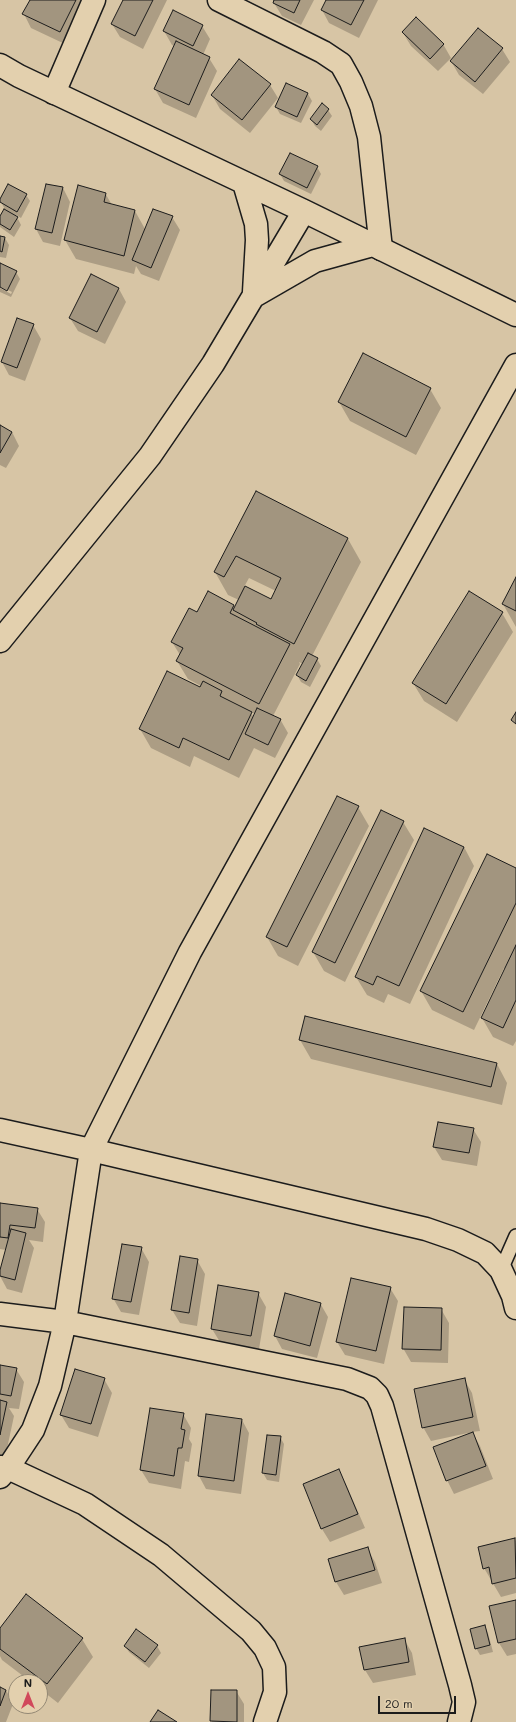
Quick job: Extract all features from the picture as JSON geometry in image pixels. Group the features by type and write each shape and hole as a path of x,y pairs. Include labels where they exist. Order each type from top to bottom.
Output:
{"street":[{"path":"54,93 94,0"},
{"path":"219,0 323,52 340,64 352,82 361,106 369,137 381,249"},
{"path":"0,65 54,93 304,211 516,315"},
{"path":"244,183 256,224 257,240 253,297"},
{"path":"0,641 150,456 213,364 304,211"},
{"path":"253,297 315,261 381,249"},
{"path":"265,1722 275,1692 274,1667 264,1648 251,1631 161,1555 85,1504 3,1471 33,1430 50,1386 65,1322 91,1150 190,952 516,365"},
{"path":"0,1130 426,1229 458,1240 485,1253 501,1270 513,1296 516,1308"},
{"path":"0,1314 65,1322 347,1379 370,1388 377,1395 382,1406 460,1685 464,1702 459,1722"}],"lane":[{"path":"501,1270 516,1236"}],"building":[{"path":"30,0 76,0 60,32 22,14"},
{"path":"123,0 153,0 135,36 111,24"},
{"path":"274,0 300,0 294,13 273,3"},
{"path":"326,0 364,0 351,25 321,10"},
{"path":"173,10 203,25 193,46 163,31"},
{"path":"416,17 444,44 430,59 402,32"},
{"path":"478,28 503,48 475,82 450,61"},
{"path":"176,41 210,57 189,105 154,89"},
{"path":"239,59 271,84 242,120 211,95"},
{"path":"286,83 308,93 297,117 275,107"},
{"path":"322,103 329,109 317,125 310,119"},
{"path":"290,153 318,166 307,188 279,174"},
{"path":"8,184 27,194 17,212 0,202 0,199"},
{"path":"46,184 63,187 52,233 35,229"},
{"path":"78,185 106,193 104,202 135,210 124,256 64,240"},
{"path":"4,209 18,217 10,230 0,224 0,216"},
{"path":"153,209 173,216 151,268 132,260"},
{"path":"0,236 5,237 2,252 0,251"},
{"path":"0,263 17,271 7,291 0,287"},
{"path":"91,274 119,288 97,332 69,318"},
{"path":"17,318 34,324 17,368 1,362"},
{"path":"363,353 431,388 406,437 338,402"},
{"path":"0,425 12,432 0,453"},
{"path":"256,491 348,538 294,644 233,610 245,586 271,599 281,578 236,556 224,577 214,572"},
{"path":"516,577 516,611 502,604"},
{"path":"208,591 234,605 230,613 290,644 259,704 176,661 183,648 171,642 189,608 197,612"},
{"path":"469,591 503,612 446,704 412,683"},
{"path":"308,653 318,658 306,681 296,675"},
{"path":"167,671 200,687 203,681 222,691 220,696 252,712 229,760 183,738 179,748 139,729"},
{"path":"257,708 281,719 268,745 245,734"},
{"path":"516,712 516,724 511,720"},
{"path":"337,796 359,806 287,947 266,937"},
{"path":"381,810 404,821 335,963 312,952"},
{"path":"424,828 464,847 399,986 377,976 373,985 355,977"},
{"path":"487,854 516,868 516,903 463,1012 420,991"},
{"path":"516,945 516,1000 503,1028 481,1018"},
{"path":"305,1016 497,1063 491,1087 299,1040"},
{"path":"438,1122 474,1128 469,1153 433,1147"},
{"path":"0,1203 38,1208 35,1228 10,1225 8,1238 0,1237"},
{"path":"11,1229 26,1233 15,1280 0,1276 0,1270"},
{"path":"122,1244 142,1247 131,1302 112,1299"},
{"path":"180,1256 198,1259 189,1313 171,1310"},
{"path":"351,1278 391,1287 376,1351 336,1342"},
{"path":"218,1285 259,1292 251,1336 211,1329"},
{"path":"285,1293 321,1303 310,1346 274,1336"},
{"path":"404,1307 442,1308 441,1350 402,1349"},
{"path":"0,1365 17,1368 11,1396 0,1394"},
{"path":"75,1369 105,1378 91,1424 60,1415"},
{"path":"465,1378 473,1417 422,1428 414,1389"},
{"path":"0,1400 7,1402 0,1435"},
{"path":"150,1408 184,1413 181,1429 185,1430 182,1448 178,1448 174,1476 140,1470"},
{"path":"206,1414 242,1419 234,1481 198,1476"},
{"path":"473,1432 486,1466 446,1481 433,1447"},
{"path":"267,1435 281,1436 276,1475 262,1473"},
{"path":"339,1469 358,1514 321,1529 303,1484"},
{"path":"515,1538 516,1578 492,1584 489,1567 483,1569 478,1547"},
{"path":"368,1547 375,1570 335,1582 328,1559"},
{"path":"26,1594 83,1638 48,1683 48,1674 34,1674 0,1649 0,1628"},
{"path":"516,1600 516,1639 498,1643 489,1606"},
{"path":"485,1625 490,1645 475,1649 470,1629"},
{"path":"136,1629 158,1645 145,1662 124,1646"},
{"path":"405,1638 409,1662 364,1670 359,1647"},
{"path":"0,1687 6,1690 0,1706"},
{"path":"211,1690 237,1690 237,1722 210,1721"},
{"path":"158,1710 177,1722 150,1722"}]}
